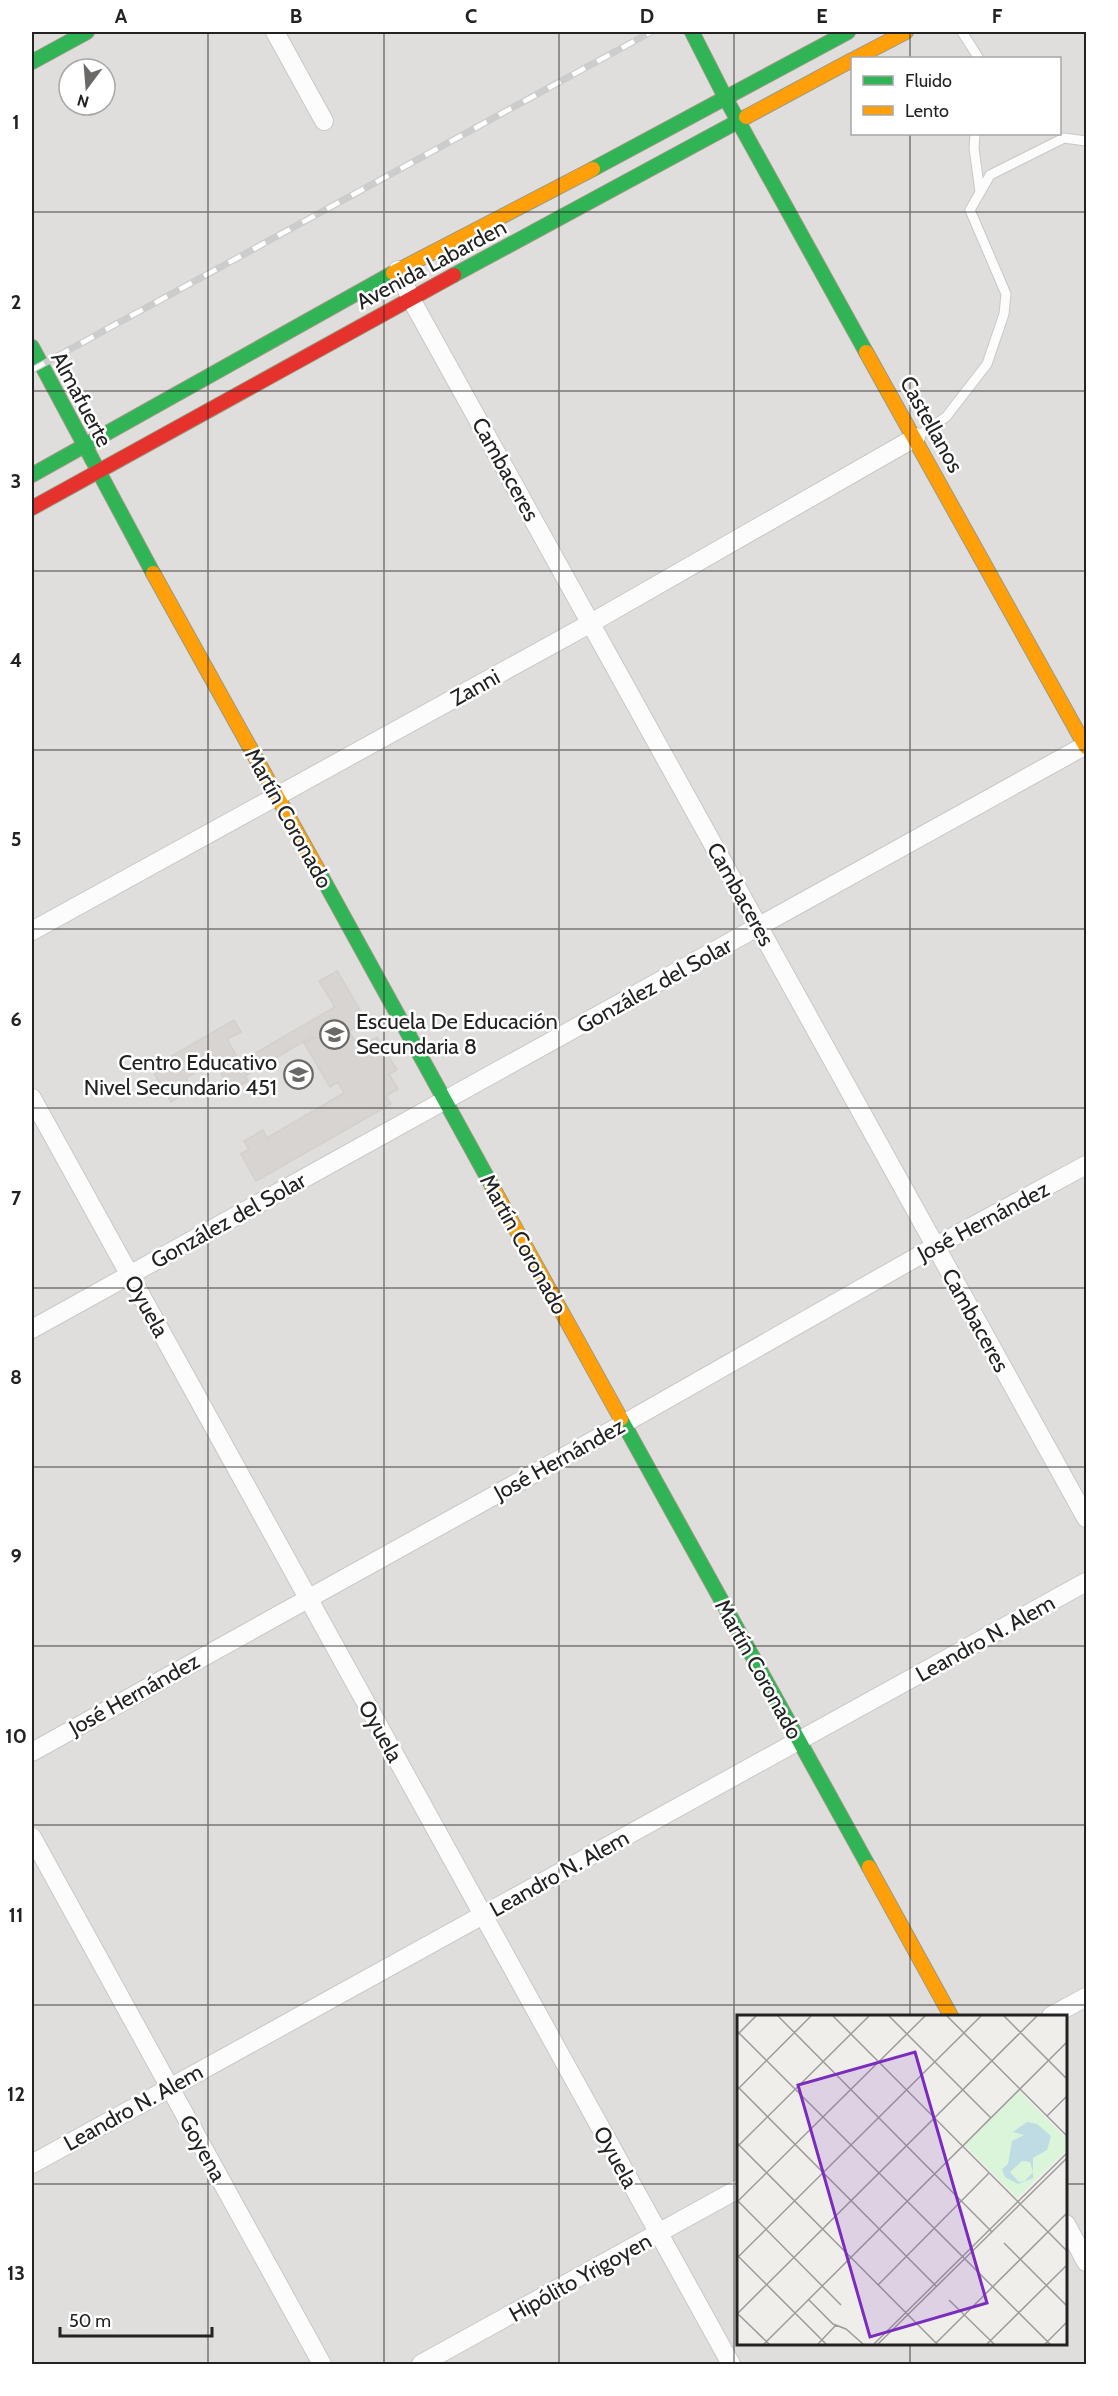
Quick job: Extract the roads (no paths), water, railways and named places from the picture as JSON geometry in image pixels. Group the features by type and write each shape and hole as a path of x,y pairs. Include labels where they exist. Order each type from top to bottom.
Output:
{"street":[{"path":"32,62 87,32"},
{"path":"275,32 324,121"},
{"name":"Castellanos","path":"692,32 726,99 916,436 1086,746"},
{"name":"Avenida Labarden","path":"32,475 398,270 726,99 848,32"},
{"name":"Avenida Labarden","path":"858,57 906,32"},
{"name":"Avenida Labarden","path":"32,508 851,61"},
{"name":"Cambaceres","path":"398,270 411,299 1086,1518"},
{"name":"Almafuerte","path":"32,347 97,471"},
{"name":"Zanni","path":"32,931 591,623 916,436"},
{"name":"Martín Coronado","path":"97,471 950,2015"},
{"name":"González del Solar","path":"32,1329 1086,746"},
{"name":"Oyuela","path":"32,1098 731,2364"},
{"name":"José Hernández","path":"32,1752 623,1424 936,1246 1086,1165"},
{"name":"Leandro N. Alem","path":"32,2164 1086,1582"},
{"name":"Goyena","path":"32,1837 322,2364"},
{"path":"1053,2015 1086,1997"},
{"name":"Hipólito Yrigoyen","path":"421,2364 737,2190"},
{"path":"1067,2228 1086,2262"}],"lane":[{"path":"962,32 978,57"},
{"path":"975,135 974,148 980,192"},
{"path":"916,436 946,417 987,364 1004,314 1006,294 970,210 980,192 990,175 1062,135 1086,141"}],"railway":[{"path":"32,370 651,32"}],"place":[{"name":"Escuela De Educación Secundaria 8","path":"335,1034"},
{"name":"Centro Educativo Nivel Secundario 451","path":"298,1075"}]}
